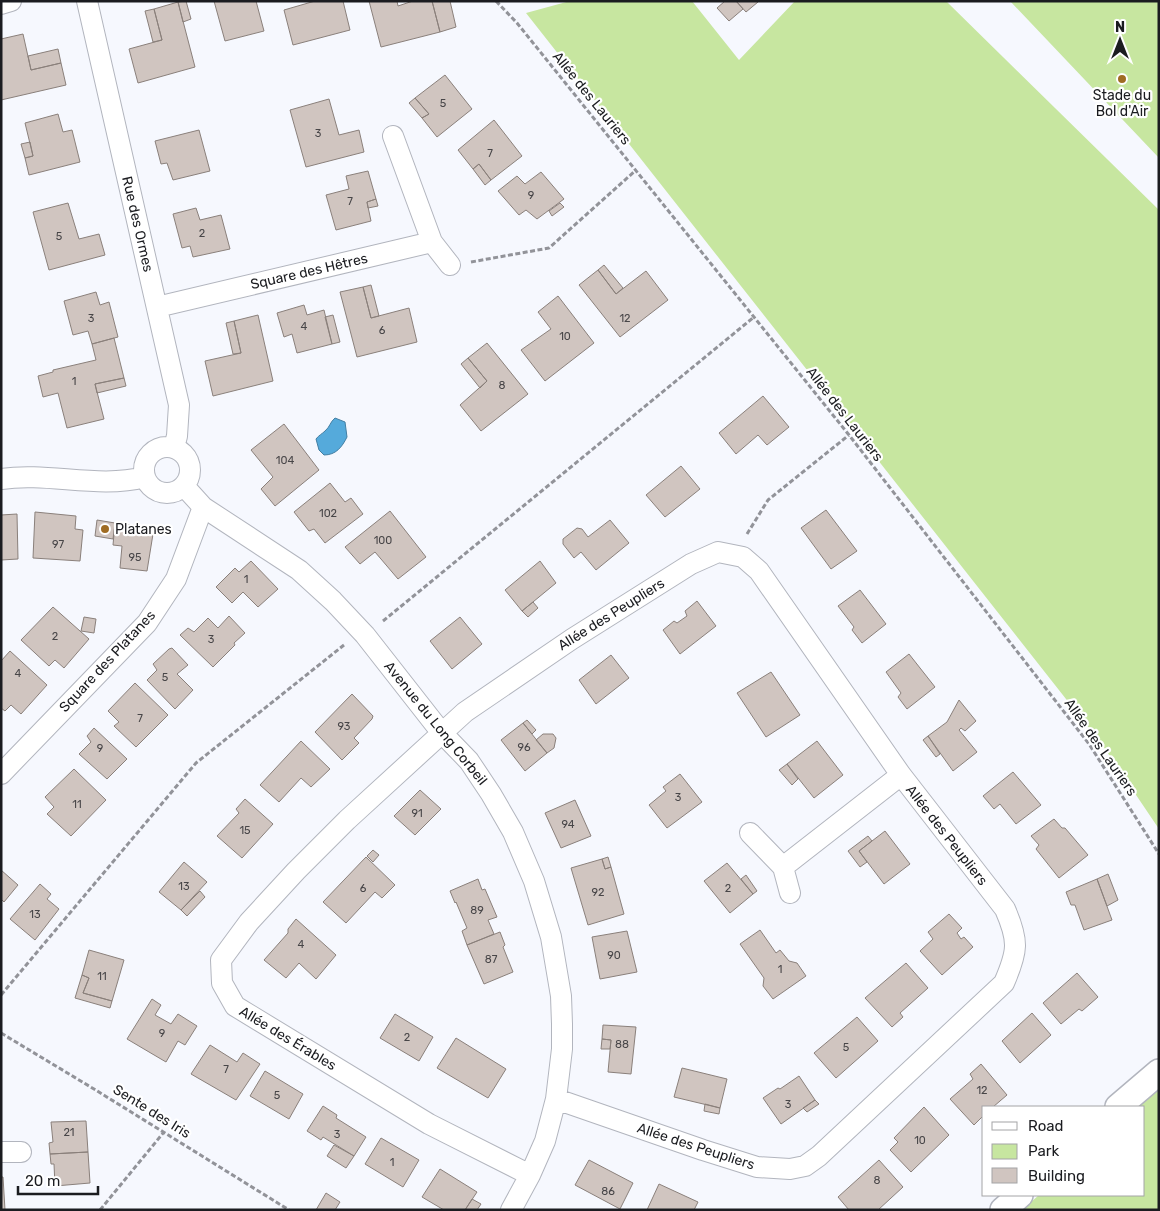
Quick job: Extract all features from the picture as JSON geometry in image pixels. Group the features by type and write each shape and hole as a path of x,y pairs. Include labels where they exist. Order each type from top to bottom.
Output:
{"street":[{"path":"1,4 11,1"},
{"name":"Rue des Ormes","path":"87,1 179,405 177,436 174,447"},
{"path":"393,136 432,242 450,265"},
{"name":"Square des Hêtres","path":"157,308 432,242"},
{"path":"174,447 181,451 190,464 188,480 177,491 170,493 161,492 148,484 145,478 144,463 148,456 159,448 174,447"},
{"path":"1,479 51,478 128,481 145,478"},
{"name":"Avenue du Long Corbeil","path":"184,486 203,507 298,570 334,601 365,635 442,732 469,761 513,832 534,881 551,937 561,996 562,1049 556,1099 544,1140 530,1175 511,1210"},
{"name":"Square des Platanes","path":"1,774 147,623 176,579 203,507"},
{"name":"Allée des Peupliers","path":"442,732 465,712 572,639 691,564 718,552 744,557 759,571 900,775 1005,910 1012,926 1016,944 1013,962 1004,982 819,1156 805,1166 790,1169 757,1167 669,1139 556,1099"},
{"name":"Allée des Érables","path":"442,732 341,826 249,922 221,960 222,983 235,1006 429,1124 530,1175"},
{"path":"783,866 900,775"},
{"path":"750,833 783,866 790,893"},
{"path":"1119,1106 1159,1072"},
{"path":"1,1152 21,1152"},
{"path":"1003,1210 1019,1196"}],"path":[{"name":"Allée des Lauriers","path":"496,1 517,23 849,435 1089,744 1159,854"},
{"path":"450,265 550,248 636,171"},
{"path":"376,626 754,317"},
{"path":"742,541 768,500 849,435"},
{"path":"1,995 196,763 350,640"},
{"name":"Sente des Iris","path":"1,1033 290,1210"},
{"path":"100,1210 164,1132"}],"green space":[{"path":"570,1 692,1 739,60 795,1 946,1 1159,210 1159,829 1103,746 526,13"},
{"name":"Stade du Bol d'Air","path":"1010,1 1159,1 1159,158"},
{"path":"1159,1088 1159,1210 1022,1210 1038,1196 1145,1196 1145,1106 1138,1106"}],"water":[{"path":"335,418 345,422 347,437 338,450 332,454 324,455 319,450 316,439"}],"building":[{"path":"186,1 191,19 183,22 178,2"},
{"path":"214,1 256,1 264,31 225,41"},
{"path":"315,1 343,1 350,30 293,45 284,10"},
{"path":"369,1 397,1 398,6 413,1 432,1 440,32 381,47"},
{"path":"432,1 450,1 456,27 440,32"},
{"path":"725,1 736,1 743,9 729,21 717,8"},
{"path":"736,1 757,1 758,2 746,12"},
{"path":"178,2 195,67 138,83 129,49 162,40 154,9"},
{"path":"154,9 162,40 153,42 145,11"},
{"path":"23,34 31,70 61,63 66,85 1,100 1,39"},
{"path":"58,49 61,63 31,70 28,56"},
{"path":"445,75 472,109 437,137 422,118 429,114 415,98"},
{"path":"415,98 429,114 422,118 409,103"},
{"path":"329,99 339,135 359,130 364,152 306,167 290,110"},
{"path":"58,114 63,132 72,130 80,162 29,175 25,158 33,156 25,123"},
{"path":"494,120 522,156 491,180 479,164 473,169 458,150"},
{"path":"199,130 210,171 173,180 167,163 161,164 155,141"},
{"path":"30,142 33,156 25,158 21,144"},
{"path":"479,164 491,180 485,185 473,169"},
{"path":"368,171 376,199 367,202 371,221 336,230 326,195 349,189 346,176"},
{"path":"541,172 564,199 537,219 526,210 519,215 498,191 517,176 525,184"},
{"path":"376,199 378,206 368,208 367,202"},
{"path":"68,203 79,239 99,234 105,255 49,270 33,212"},
{"path":"560,203 564,207 552,216 549,211"},
{"path":"196,208 200,220 221,215 230,249 193,257 190,246 182,248 173,214"},
{"path":"604,265 623,288 616,294 598,270"},
{"path":"598,270 616,294 646,271 668,300 620,337 579,285"},
{"path":"371,285 379,316 371,318 363,287"},
{"path":"363,287 371,318 409,308 417,342 357,357 340,292"},
{"path":"96,292 100,305 109,302 118,337 92,344 88,331 73,335 64,301"},
{"path":"558,296 594,343 545,381 521,350 551,329 538,312"},
{"path":"304,305 307,315 324,310 332,344 297,353 292,334 284,337 277,313"},
{"path":"258,315 273,381 213,396 205,361 241,353 234,321"},
{"path":"333,315 340,342 332,344 325,317"},
{"path":"234,321 241,353 233,354 226,323"},
{"path":"114,338 124,378 95,384 104,419 67,428 58,393 43,397 38,376 53,372 53,370 96,360 92,344"},
{"path":"487,343 528,394 481,431 460,405 487,381 468,358"},
{"path":"468,358 487,381 480,388 461,364"},
{"path":"124,378 126,386 97,393 95,384"},
{"path":"763,396 789,427 767,445 758,435 736,454 719,433"},
{"path":"284,424 319,470 275,506 261,489 273,477 251,450"},
{"path":"681,466 700,489 665,517 646,495"},
{"path":"330,483 345,502 351,498 363,514 325,543 314,529 309,531 294,512"},
{"path":"826,510 857,551 831,569 801,528"},
{"path":"390,511 426,557 398,579 375,552 360,564 345,547"},
{"path":"35,512 76,516 75,529 83,530 80,561 33,558"},
{"path":"17,514 18,559 1,560 1,515"},
{"name":"Platanes","path":"97,520 115,523 113,539 95,536"},
{"path":"610,520 629,543 596,570 581,552 574,558 563,544 563,539 577,528 582,529 588,537"},
{"path":"115,523 141,526 141,532 153,534 147,571 120,568 122,546 113,545"},
{"path":"251,561 278,589 258,607 243,592 232,603 216,587 235,568 239,572"},
{"path":"540,561 556,583 522,611 505,590"},
{"path":"860,590 886,624 862,643 852,630 854,627 838,606"},
{"path":"697,601 716,626 680,654 663,630 674,621 677,623 687,616 685,611"},
{"path":"533,602 538,608 528,617 522,611"},
{"path":"53,607 89,639 64,668 55,660 49,666 21,640"},
{"path":"229,616 245,633 213,667 180,635 188,628 194,632 208,618 218,628"},
{"path":"84,617 96,619 94,633 81,631"},
{"path":"460,617 482,644 452,669 430,641"},
{"path":"172,648 188,665 177,674 193,690 175,709 147,680 157,670 153,664"},
{"path":"10,651 47,685 21,714 11,705 5,711 1,708 1,661"},
{"path":"909,654 935,687 907,709 898,697 901,693 886,672"},
{"path":"611,655 629,678 596,704 579,680"},
{"path":"771,672 800,715 766,737 737,693"},
{"path":"135,683 168,715 136,747 114,726 119,722 108,711"},
{"path":"352,694 373,716 354,738 359,743 342,760 315,732"},
{"path":"959,700 976,721 965,731 961,728 959,730 977,752 953,771 928,736 947,722"},
{"path":"527,720 536,730 532,734 523,723"},
{"path":"523,723 547,753 525,771 501,740"},
{"path":"94,728 127,759 107,779 79,754 91,742 87,736"},
{"path":"543,734 553,734 556,738 554,748 547,753 536,740"},
{"path":"928,736 940,754 936,757 923,740"},
{"path":"301,741 330,769 311,787 301,778 279,802 260,785"},
{"path":"817,741 843,775 814,798 787,764"},
{"path":"787,764 798,779 792,785 779,770"},
{"path":"74,769 106,800 71,836 47,814 54,807 45,797"},
{"path":"1013,772 1041,805 1016,824 1000,804 994,809 983,796"},
{"path":"680,774 702,802 667,828 649,805 666,791 663,787"},
{"path":"420,790 441,809 415,835 394,816"},
{"path":"245,799 273,824 242,858 217,836 239,813 236,809"},
{"path":"575,800 591,836 561,848 545,813"},
{"path":"1054,819 1062,828 1065,828 1088,855 1059,878 1036,849 1039,845 1031,836"},
{"path":"885,831 910,864 884,884 859,851"},
{"path":"868,836 872,841 859,851 867,862 860,867 848,851"},
{"path":"373,850 379,855 373,862 367,856"},
{"path":"366,857 395,885 382,898 375,892 346,923 323,902"},
{"path":"608,857 611,867 605,869 602,859"},
{"path":"602,859 605,869 611,867 624,914 588,925 571,868"},
{"path":"184,862 207,882 181,910 159,892"},
{"path":"727,863 753,894 730,913 704,881"},
{"path":"1,870 18,885 4,902 1,899"},
{"path":"1108,874 1118,900 1107,906 1097,879"},
{"path":"746,875 757,891 753,894 741,879"},
{"path":"478,879 482,890 485,889 497,917 488,920 494,934 467,945 462,931 467,928 450,891"},
{"path":"1097,879 1112,920 1084,930 1075,905 1071,905 1066,892"},
{"path":"40,884 51,894 47,899 59,909 35,940 10,919"},
{"path":"200,891 205,897 187,916 181,910"},
{"path":"949,914 962,928 957,933 961,939 964,937 973,947 942,975 920,951 933,939 928,932"},
{"path":"296,919 336,955 316,979 299,963 286,978 264,960 288,933 288,929"},
{"path":"760,930 776,953 780,950 789,961 797,963 806,976 773,999 763,986 764,978 740,944"},
{"path":"627,931 637,972 600,979 592,937"},
{"path":"500,932 505,945 503,947 513,972 484,984 467,945"},
{"path":"89,950 124,960 112,1001 83,993 89,978 82,975"},
{"path":"906,963 928,988 900,1013 903,1017 892,1027 865,998"},
{"path":"1077,973 1098,997 1082,1011 1079,1009 1061,1024 1043,1003"},
{"path":"82,975 89,978 83,993 112,1001 110,1008 75,998"},
{"path":"152,999 161,1005 155,1015 171,1024 178,1014 197,1026 185,1045 178,1041 166,1062 127,1039"},
{"path":"1032,1013 1051,1035 1020,1063 1002,1041"},
{"path":"395,1014 433,1037 419,1061 380,1038"},
{"path":"857,1017 878,1041 836,1078 814,1053"},
{"path":"603,1025 636,1027 631,1074 608,1072 611,1040 602,1039"},
{"path":"456,1038 506,1069 488,1098 437,1068"},
{"path":"602,1039 611,1040 610,1049 601,1049"},
{"path":"210,1045 237,1062 243,1053 260,1064 236,1100 191,1074"},
{"path":"981,1064 1007,1095 994,1106 982,1106 982,1117 974,1125 950,1099 973,1079 970,1074"},
{"path":"682,1068 727,1079 720,1108 674,1097"},
{"path":"265,1071 303,1094 289,1119 250,1096"},
{"path":"799,1076 815,1100 781,1124 763,1098"},
{"path":"815,1100 819,1104 807,1112 803,1108"},
{"path":"705,1104 720,1108 719,1114 704,1111"},
{"path":"323,1106 337,1115 336,1118 366,1137 354,1156 323,1137 321,1140 307,1131"},
{"path":"924,1107 949,1135 911,1172 890,1150 898,1142 894,1138"},
{"path":"86,1121 88,1152 50,1154 49,1143 53,1142 51,1122"},
{"path":"381,1138 419,1160 403,1187 365,1164"},
{"path":"334,1145 354,1156 346,1168 327,1156"},
{"path":"88,1152 90,1183 55,1186 54,1164 51,1164 50,1154"},
{"path":"589,1160 633,1183 620,1209 575,1185"},
{"path":"879,1160 903,1187 878,1210 849,1210 838,1197"},
{"path":"440,1169 477,1192 465,1210 444,1210 422,1197"},
{"path":"1,1177 3,1177 5,1210 1,1210"},
{"path":"659,1184 698,1202 694,1210 647,1210"},
{"path":"326,1193 340,1202 335,1210 316,1210"},
{"path":"472,1199 481,1204 477,1210 465,1210"}],"place":[{"name":"Stade du Bol d'Air","path":"1122,79"},
{"name":"Platanes","path":"105,529"}]}
